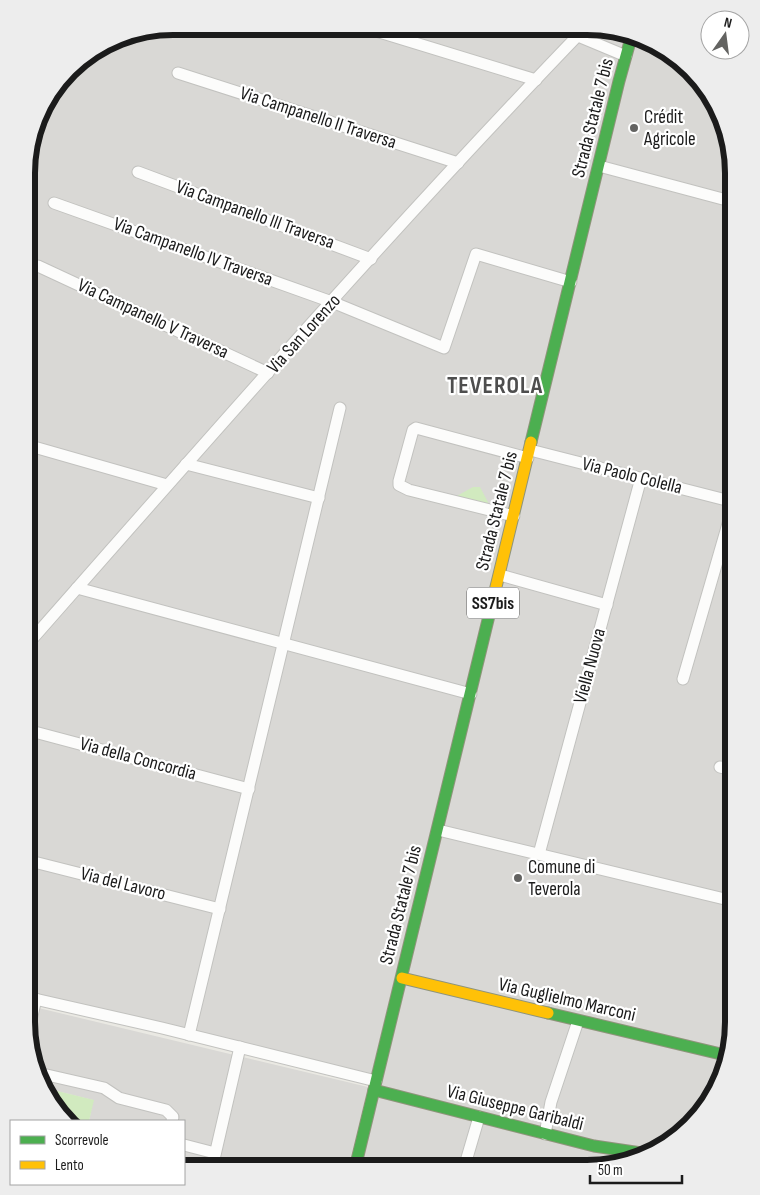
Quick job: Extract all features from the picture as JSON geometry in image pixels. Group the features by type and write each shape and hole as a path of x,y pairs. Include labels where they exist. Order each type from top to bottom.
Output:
{"main road":[{"name":"Strada Statale 7 bis","path":"357,1160 630,42"},
{"name":"Via Guglielmo Marconi","path":"402,978 721,1054"},
{"name":"Via Giuseppe Garibaldi","path":"375,1086 479,1117 623,1155"}],"street":[{"path":"389,35 536,80"},
{"name":"Via San Lorenzo","path":"35,636 332,302 458,163 579,35"},
{"path":"588,35 626,56"},
{"name":"Via Campanello II Traversa","path":"178,73 458,163"},
{"path":"599,166 725,200"},
{"name":"Via Campanello III Traversa","path":"138,172 371,259"},
{"name":"Via Campanello IV Traversa","path":"54,202 332,302 444,348 476,254 571,282"},
{"name":"Via Campanello V Traversa","path":"38,266 268,373"},
{"path":"189,1034 340,408"},
{"name":"Via Paolo Colella","path":"514,516 409,490 399,485 413,430 416,428 641,478 725,500"},
{"path":"35,447 168,485"},
{"path":"186,464 319,498"},
{"name":"Viella Nuova","path":"539,854 641,478"},
{"path":"683,679 725,533"},
{"path":"500,575 607,605"},
{"path":"77,588 471,694"},
{"name":"Via della Concordia","path":"35,732 249,789"},
{"path":"720,767 725,768"},
{"path":"438,830 725,899"},
{"name":"Via del Lavoro","path":"35,862 220,909"},
{"path":"35,999 240,1047 375,1086"},
{"path":"545,1134 551,1102 578,1021"},
{"path":"214,1160 240,1047"},
{"path":"46,1075 104,1088 119,1098 166,1110 173,1117 172,1120"},
{"path":"466,1160 479,1117"},
{"path":"185,1146 215,1153"}],"shaded area":[{"path":"587,35 623,40 624,40 371,1076 35,994 35,173 40,137 53,104 69,82 82,69 112,49 129,42 155,36"},
{"path":"634,44 656,53 685,75 696,89 707,104 718,129 725,164 725,1031 718,1066 702,1099 685,1120 656,1142 644,1147 594,1142 379,1087"},
{"path":"35,1007 368,1087 350,1160 185,1160 185,1120 89,1120 93,1100 53,1090 40,1058 36,1040"},
{"path":"377,1096 626,1154 596,1160 362,1160"}],"green space":[{"path":"473,487 480,487 489,504 455,497"},
{"path":"52,1090 94,1100 89,1120 75,1120"}],"traffic: fast":[{"path":"531,442 630,42"},
{"path":"357,1160 495,591"},
{"path":"548,1013 721,1054"},
{"path":"374,1090 594,1146 634,1152"}],"traffic: slow":[{"path":"495,591 531,442"},
{"path":"402,978 548,1013"}],"place":[{"name":"Crédit Agricole","path":"634,128"},
{"name":"Comune di Teverola","path":"518,878"}],"district":[{"name":"TEVEROLA","path":"495,385"}]}
